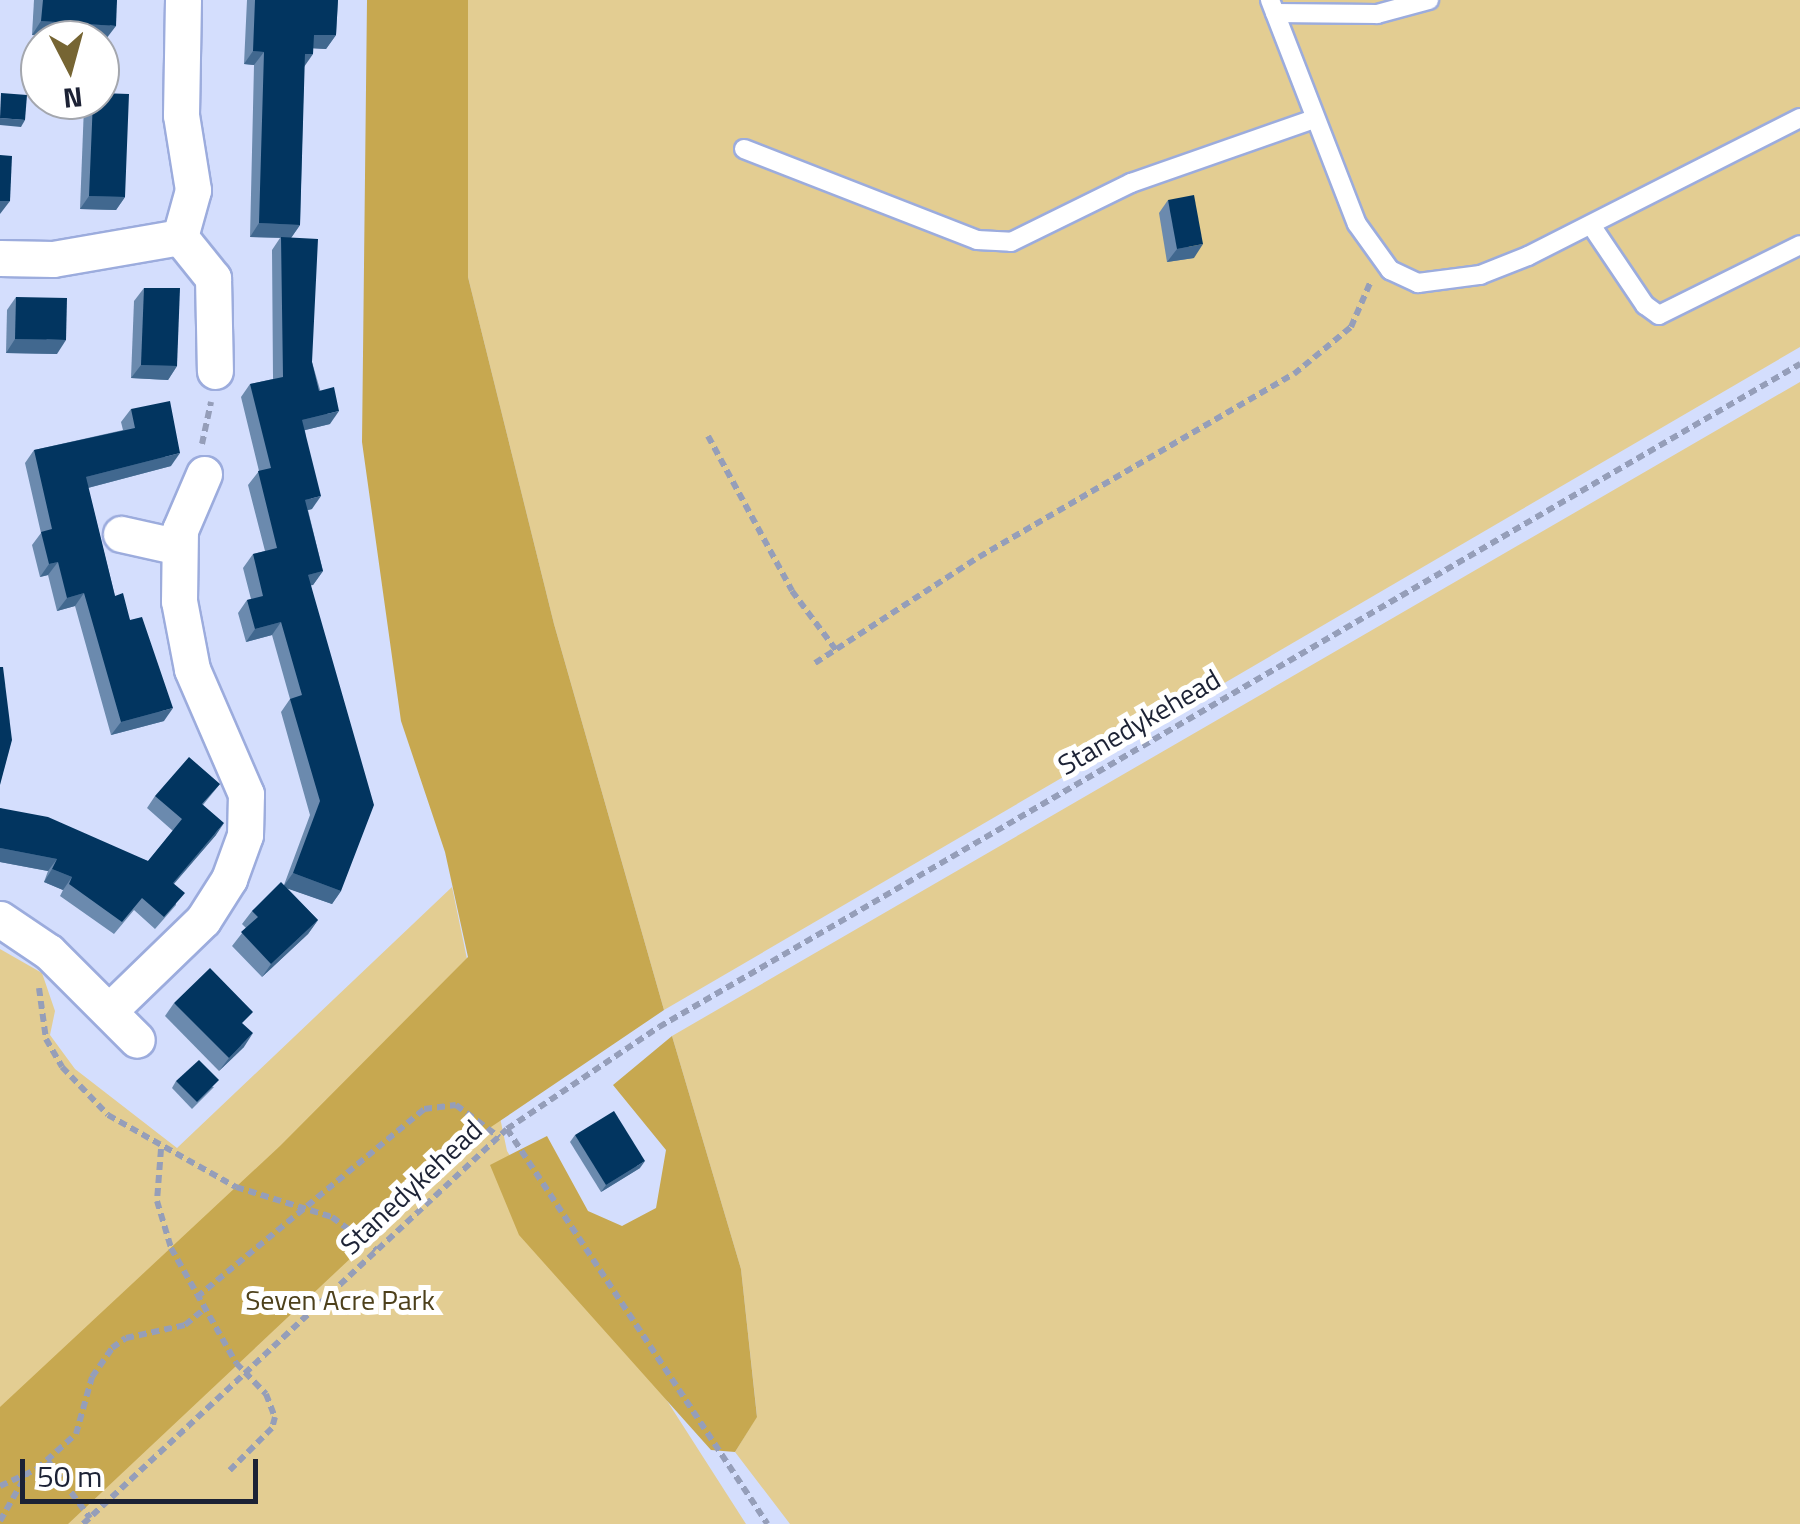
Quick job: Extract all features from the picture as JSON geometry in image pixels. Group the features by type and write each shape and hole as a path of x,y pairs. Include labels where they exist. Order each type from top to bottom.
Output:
{"street":[{"path":"180,237 193,190 181,115 183,0"},
{"path":"0,258 53,259 180,237"},
{"path":"180,237 213,278 215,370"},
{"path":"109,1011 204,920 230,879 245,835 246,794 192,669 179,601 179,547 204,474"},
{"path":"121,534 179,547"},
{"path":"0,919 50,952 137,1040"}],"lane":[{"path":"1430,0 1377,14 1272,6 1314,120 1370,246 1400,278 1438,283 1492,270 1591,225 1800,118"},
{"path":"744,149 976,240 1012,242 1131,183 1314,120"},
{"path":"1591,225 1636,294 1659,315 1800,245"}],"path":[{"path":"815,663 924,590 1324,353 1364,304 1370,246"},
{"name":"Stanedykehead","path":"86,1521 507,1129 659,1027 1800,364"},
{"path":"204,474 198,454 215,370"},
{"path":"708,436 803,610 836,650"},
{"path":"50,952 36,972 50,1045 108,1115 161,1149 236,1187 307,1207 376,1250"},
{"path":"196,1297 424,1109 456,1105 499,1137"},
{"name":"Stanedykehead","path":"507,1129 767,1524"},
{"path":"161,1149 161,1224 196,1297 244,1372 266,1394 275,1417 272,1428 229,1470"},
{"path":"0,1486 48,1461 76,1434 92,1377 112,1348 126,1338 186,1324 204,1309"},
{"path":"48,1461 86,1521"},
{"path":"0,1521 26,1475"}],"green space":[{"path":"468,0 1800,0 1800,347 664,1010 554,624 468,277"},
{"path":"1800,382 1800,1524 790,1524 735,1452 757,1416 741,1269 672,1036"},
{"name":"Seven Acre Park","path":"452,887 507,1151 746,1524 0,1524 0,949 42,973 55,1011 50,1035 75,1069 177,1148"}],"shaded area":[{"path":"367,0 468,0 468,277 554,624 664,1010 488,1129 68,1524 0,1524 0,1407 280,1146 468,957 445,852 401,721 362,442"},
{"path":"672,1036 741,1269 757,1417 735,1452 711,1450 519,1235 490,1165 547,1136 588,1211 622,1226 656,1208 666,1150 613,1085"}],"building":[{"path":"43,0 117,0 116,20 41,20"},
{"path":"255,0 338,0 336,35 314,35 313,54 305,54 300,225 259,223 264,52 253,51"},
{"path":"1,93 20,94 20,120 0,118"},
{"path":"120,94 129,94 125,197 89,196 92,120 120,120"},
{"path":"0,155 12,156 10,201 0,201"},
{"path":"1194,195 1203,244 1177,249 1168,200"},
{"path":"281,237 318,239 312,362 319,391 334,387 339,411 302,420 321,496 305,500 323,571 308,575 374,805 341,891 293,873 320,801 290,699 302,695 281,622 255,629 247,600 263,596 253,554 277,548 258,471 271,468 250,384 283,377"},
{"path":"144,288 180,288 177,366 141,365"},
{"path":"16,297 67,298 66,340 15,339"},
{"path":"170,401 180,453 86,477 115,596 123,593 130,620 142,617 173,708 121,722 84,593 67,598 58,562 49,564 41,532 52,529 34,450 135,428 131,409"},
{"path":"0,667 12,740 0,785"},
{"path":"189,757 220,784 202,804 224,823 173,883 185,893 164,917 142,898 122,922 69,884 72,877 52,869 57,859 0,848 0,808 48,817 148,861 182,819 155,796"},
{"path":"281,882 318,920 271,964 241,932 258,917 252,911"},
{"path":"210,968 253,1012 242,1023 253,1033 229,1058 174,1003"},
{"path":"199,1060 219,1080 197,1102 176,1081"},
{"path":"614,1111 645,1161 606,1185 575,1135"}]}
